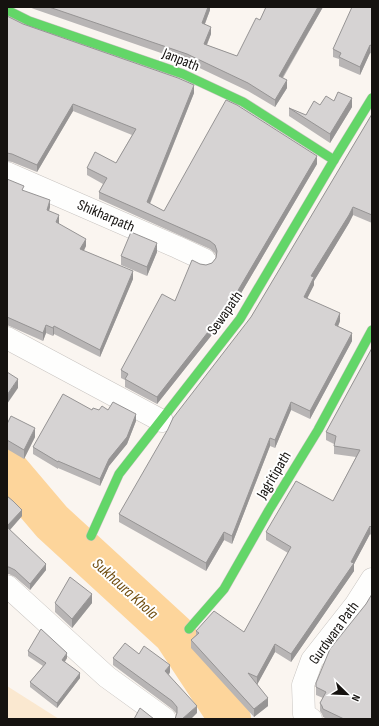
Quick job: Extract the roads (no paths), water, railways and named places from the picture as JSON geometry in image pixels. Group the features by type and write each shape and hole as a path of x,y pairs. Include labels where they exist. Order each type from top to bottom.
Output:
{"street":[{"name":"Janpath","path":"8,14 176,72 210,87 243,102 334,160"},
{"name":"Sewapath","path":"90,536 119,474 162,421 240,319 372,98"},
{"name":"Shikharpath","path":"7,173 205,260"},
{"name":"Jagritipath","path":"189,629 224,589 269,510 318,430 372,330"},
{"path":"7,338 162,421"},
{"name":"Gurdwara Path","path":"308,716 303,684 312,660 356,604 372,579"},
{"path":"7,586 107,677 165,719"}],"waterway":[{"name":"Sukhaura Khola","path":"7,469 52,522 174,634 230,719"}]}
